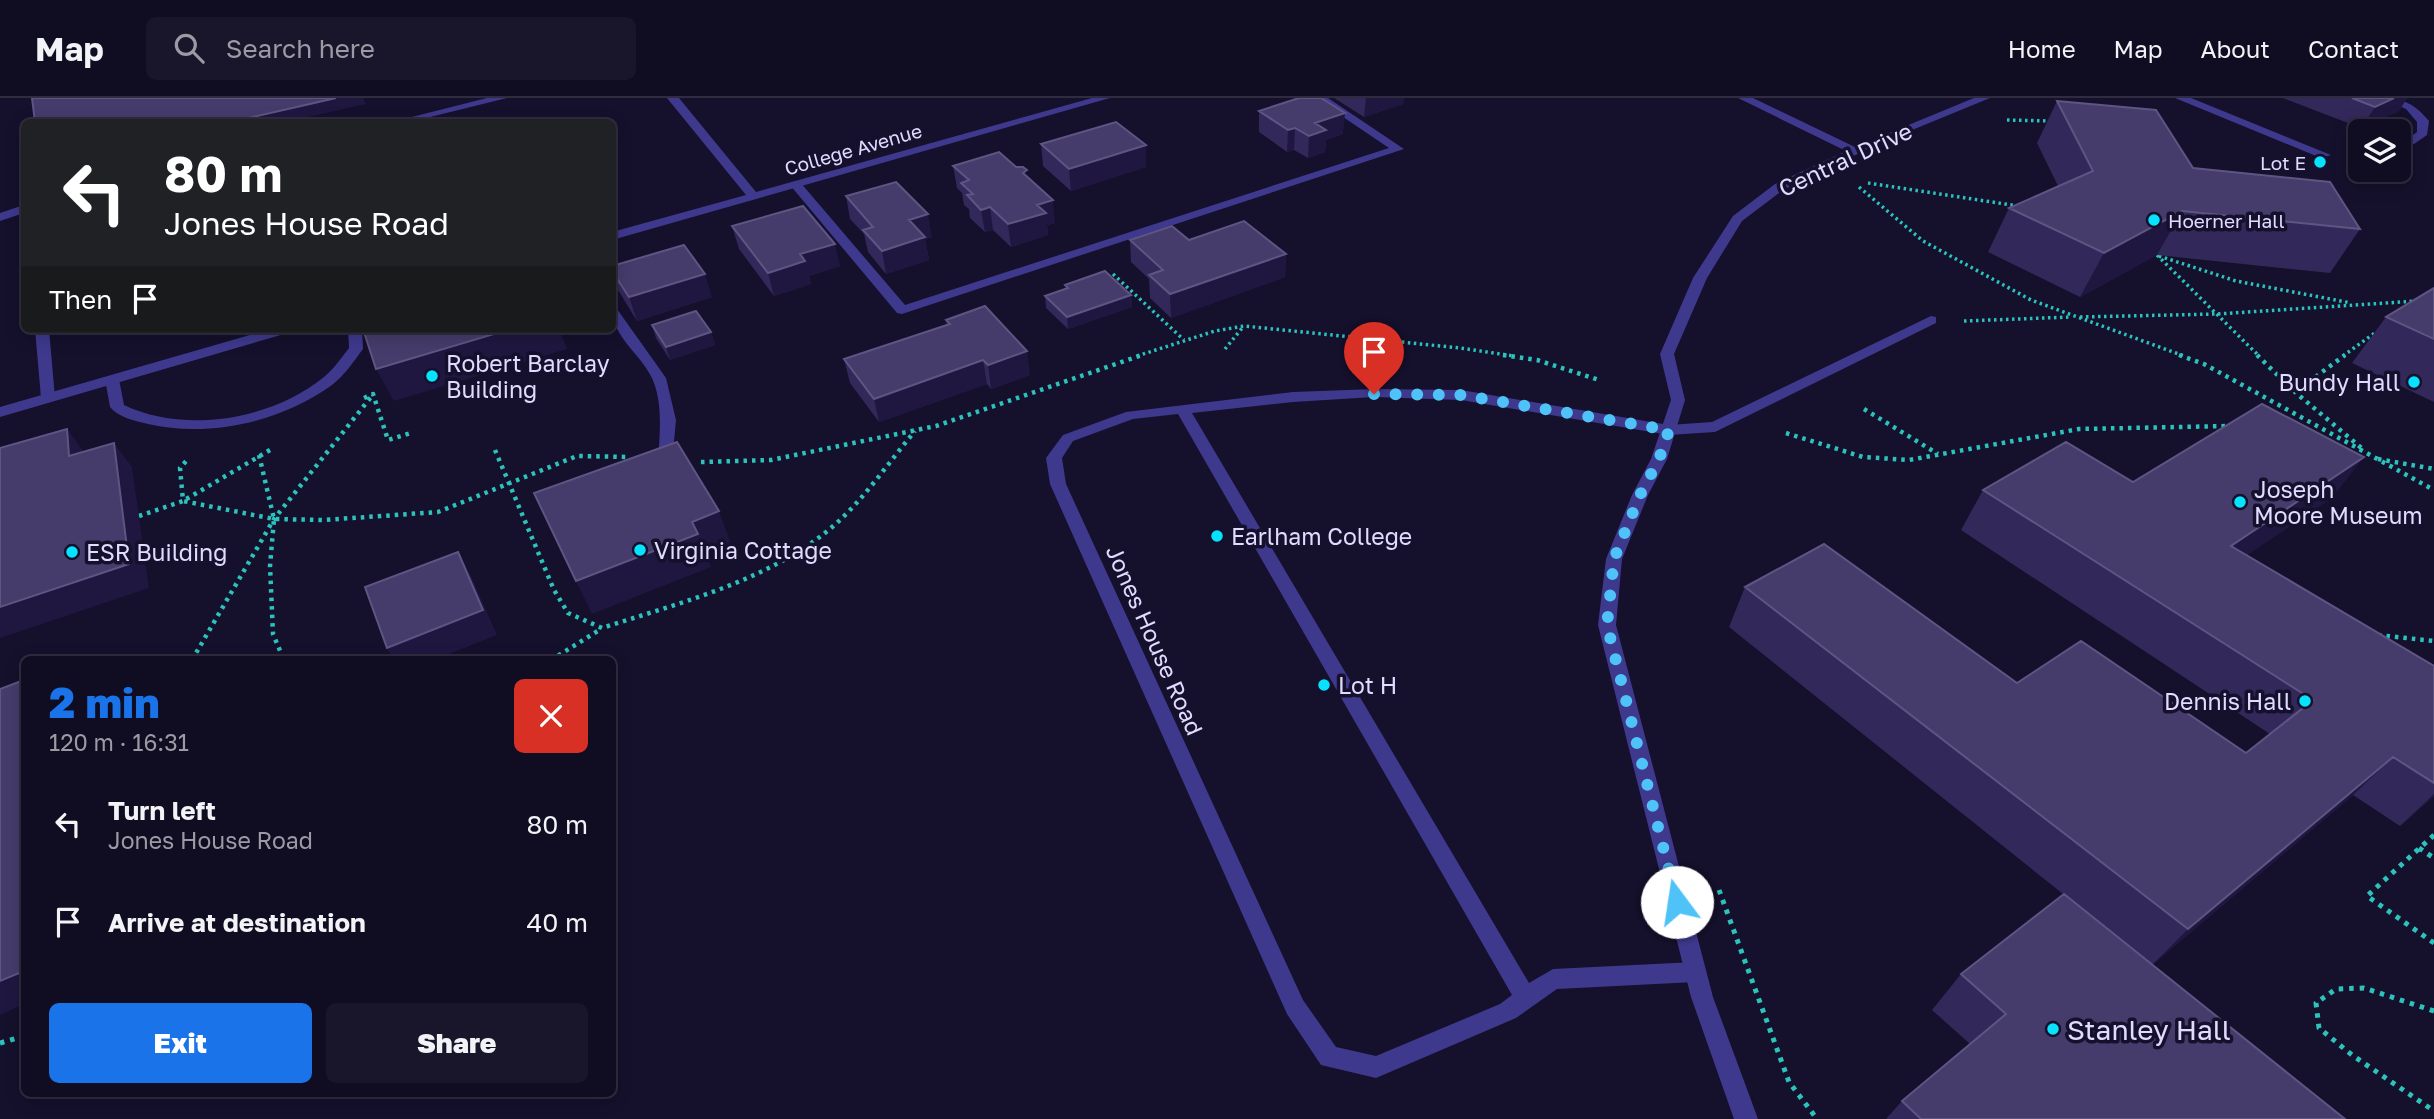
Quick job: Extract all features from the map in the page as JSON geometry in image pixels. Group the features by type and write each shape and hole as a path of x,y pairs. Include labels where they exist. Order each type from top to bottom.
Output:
{"street":[{"path":"411,119 500,98"},
{"path":"673,98 754,197"},
{"name":"College Avenue","path":"616,235 1104,98"},
{"path":"796,185 902,310 1398,149 1321,98"},
{"path":"1744,98 1854,151"},
{"name":"Central Drive","path":"1746,1119 1695,971 1607,625 1614,559 1640,495 1659,459 1678,400 1667,354 1700,278 1737,219 1779,187 1854,151 1984,98"},
{"path":"2181,98 2326,155"},
{"path":"2387,98 2410,107 2423,121 2423,133 2411,141"},
{"path":"0,217 21,210"},
{"path":"616,318 659,378 668,420 666,459"},
{"name":"Jones House Road","path":"1695,971 1553,979 1508,1011 1376,1067 1329,1057 1294,1007 1058,484 1054,457 1068,438 1131,415 1320,396 1461,395 1669,430 1715,427 1931,320"},
{"path":"42,333 48,398"},
{"path":"0,412 272,333"},
{"path":"112,379 117,407 132,418 189,426 250,416 297,401 329,381 356,349 355,333"},
{"path":"1182,409 1526,999"}],"path":[{"path":"1932,119 2061,121"},
{"path":"1850,180 1923,241 2031,300 2204,364 2434,490"},
{"path":"1864,182 2029,208"},
{"path":"1087,250 1184,340"},
{"path":"2358,305 2236,281 2157,255 2295,392 2374,458"},
{"path":"2407,309 2426,296"},
{"path":"1931,320 1981,322 2217,314 2418,301"},
{"path":"1225,349 1244,326"},
{"path":"183,501 274,519 324,520 438,512 577,456 698,462 771,460 936,426 1184,340 1244,326 1460,348 1537,360 1609,385"},
{"path":"2295,392 2384,326"},
{"path":"364,391 373,394"},
{"path":"362,399 373,394"},
{"path":"373,394 388,440 411,433"},
{"path":"194,656 274,519 373,394"},
{"path":"1864,409 1939,455"},
{"path":"1786,433 1863,457 1909,460 2079,429 2232,426"},
{"path":"557,656 602,628 735,581 790,555 831,528 916,430"},
{"path":"257,444 274,519 270,566 273,634 282,656"},
{"path":"139,516 183,501 271,450"},
{"path":"495,450 554,590 568,613 602,628"},
{"path":"2348,450 2374,458 2434,469"},
{"path":"183,501 180,468 194,451"},
{"path":"2381,645 2371,636 2434,641"},
{"path":"2434,835 2367,896 2434,943"},
{"path":"2419,848 2434,858"},
{"path":"1717,882 1788,1082 1817,1119"},
{"path":"2434,1011 2364,988 2336,989 2316,1003 2319,1028 2352,1055 2434,1111"},
{"path":"0,1044 21,1037"}],"building":[{"path":"32,98 336,98 244,119 35,119"},
{"path":"1299,98 1321,98 1345,113 1315,123 1326,130 1309,136 1295,128 1288,130 1259,111"},
{"path":"2352,98 2394,98 2375,107"},
{"path":"2057,101 2156,110 2193,168 2330,182 2360,229 2182,211 2104,253 2009,208 2093,171"},
{"path":"1116,122 1146,145 1069,169 1041,144"},
{"path":"999,152 1016,167 1027,170 1023,173 1053,200 1037,205 1046,213 1008,224 990,207 981,210 967,195 973,194 961,183 969,180 953,166"},
{"path":"896,182 928,214 909,220 925,237 882,251 863,230 873,227 846,196"},
{"path":"803,206 835,244 800,254 805,261 768,273 732,226"},
{"path":"1244,221 1286,254 1170,294 1149,275 1163,270 1130,240 1172,226 1189,240"},
{"path":"684,245 705,274 629,297 616,277 616,265"},
{"path":"1105,271 1131,295 1067,317 1045,296 1068,288 1065,285"},
{"path":"2434,288 2434,339 2386,317"},
{"path":"985,306 1027,351 988,365 983,360 874,399 844,359 950,324 946,320"},
{"path":"696,311 711,332 666,347 652,325"},
{"path":"364,333 498,333 376,369"},
{"name":"Dennis Hall","path":"2262,404 2364,457 2231,546 2434,666 2434,783 2393,757 2188,929 1745,587 1824,544 2017,683 2081,641 2246,753 2313,700 1983,490 2066,442 2133,482"},
{"name":"ESR Building","path":"67,429 69,456 114,443 129,564 0,607 0,448"},
{"path":"677,442 719,511 692,522 698,534 576,581 534,493"},
{"path":"458,552 483,610 387,648 365,587"},
{"path":"21,681 21,972 0,981 0,689"},
{"name":"Stanley Hall","path":"2064,894 2345,1119 1921,1119 1902,1101 2006,1014 1961,974"}],"place":[{"name":"Lot E","path":"2320,162"},
{"name":"Hoerner Hall","path":"2154,220"},
{"name":"Robert Barclay Building","path":"432,376"},
{"name":"Bundy Hall","path":"2414,382"},
{"name":"Joseph Moore Museum","path":"2240,502"},
{"name":"Earlham College","path":"1217,536"},
{"name":"Virginia Cottage","path":"640,550"},
{"name":"ESR Building","path":"72,552"},
{"name":"Lot H","path":"1324,685"},
{"name":"Dennis Hall","path":"2305,701"},
{"name":"Stanley Hall","path":"2053,1029"}],"route":[{"path":"1374,394 1461,395 1669,430 1659,459 1640,495 1614,559 1607,625 1677,902"}]}
